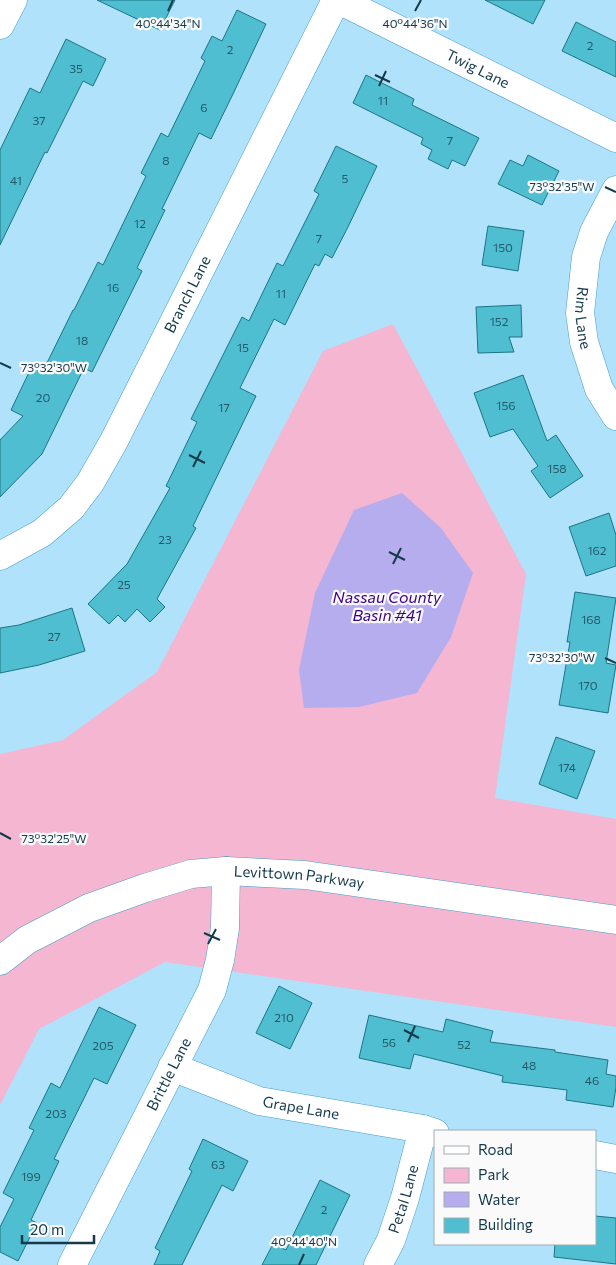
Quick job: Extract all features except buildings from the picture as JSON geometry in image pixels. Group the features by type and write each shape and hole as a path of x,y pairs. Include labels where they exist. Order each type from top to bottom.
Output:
{"street":[{"path":"0,25 13,0"},
{"name":"Twig Lane","path":"337,0 616,138"},
{"name":"Branch Lane","path":"0,556 42,533 70,508 90,483 114,441 337,0"},
{"name":"Rim Lane","path":"616,190 594,232 586,257 580,313 584,342 599,389 616,416"},
{"name":"Levittown Parkway","path":"0,960 28,940 89,908 191,874 226,871 305,874 616,920"},
{"name":"Brittle Lane","path":"72,1265 212,990 220,960 225,928 226,871"},
{"name":"Grape Lane","path":"172,1067 259,1101 429,1131"},
{"name":"Petal Lane","path":"378,1265 391,1240 429,1131"},
{"path":"596,1155 616,1159"}],"green space":[{"path":"393,324 526,574 495,798 616,819 616,1027 165,962 39,1029 0,1105 0,754 63,740 157,672 323,351"}],"water":[{"name":"Nassau County Basin #41","path":"402,493 441,528 473,573 451,637 417,693 359,707 304,708 299,670 315,593 354,510"}]}
